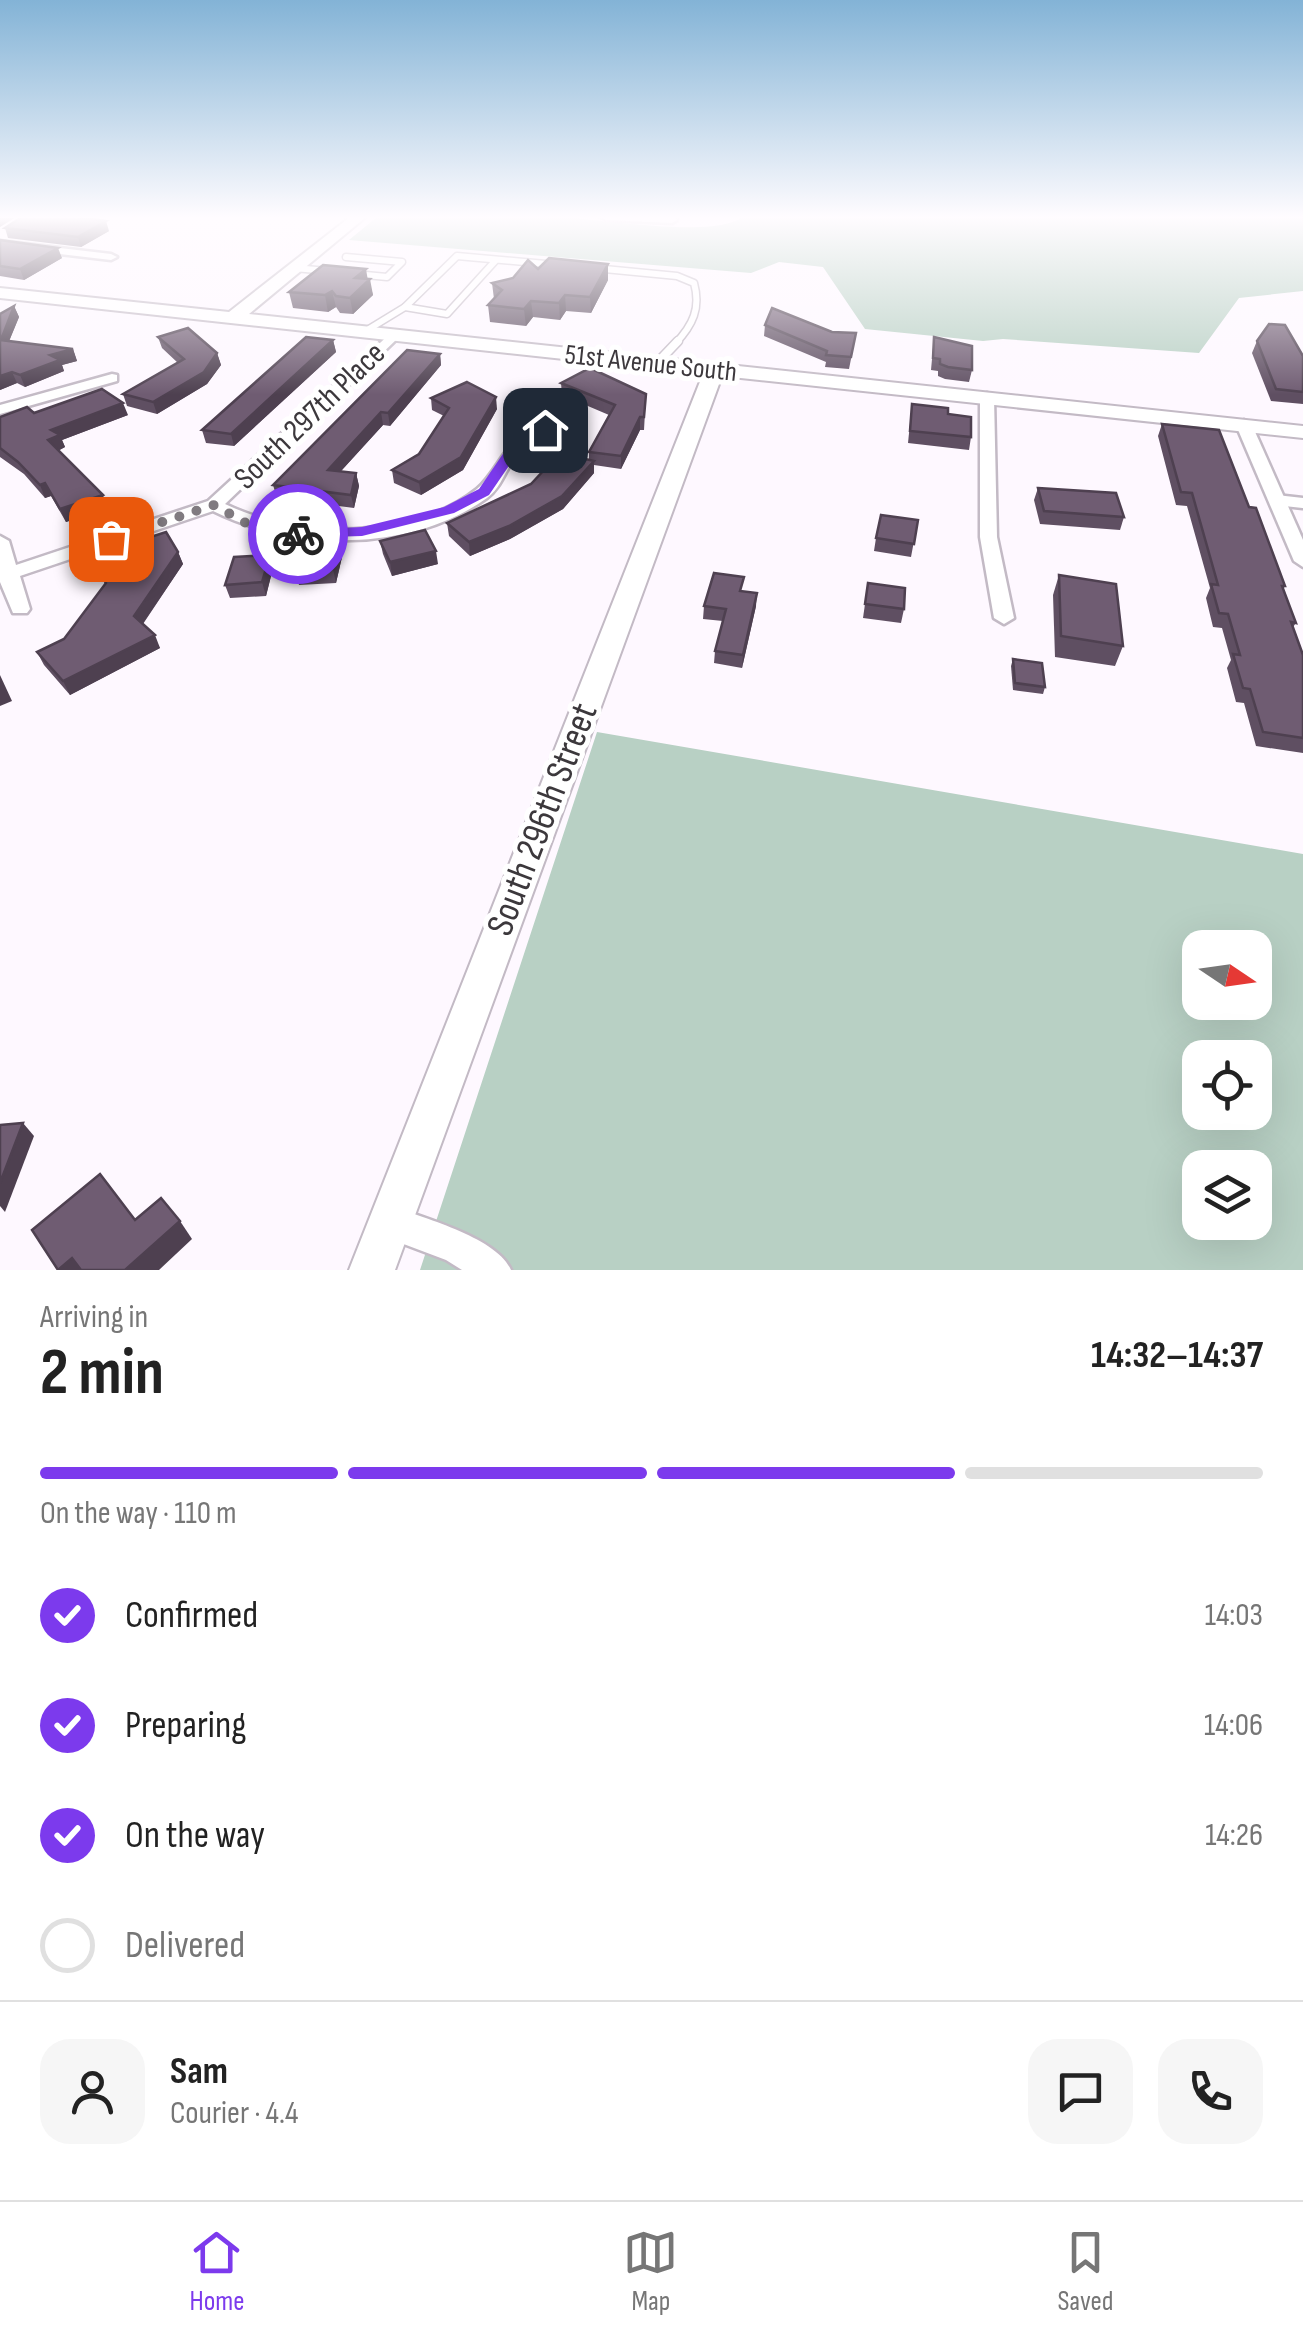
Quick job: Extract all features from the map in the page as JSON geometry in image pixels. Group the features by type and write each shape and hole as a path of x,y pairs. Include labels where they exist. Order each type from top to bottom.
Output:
{"main road":[{"path":"233,318 284,276"},
{"name":"51st Avenue South","path":"0,293 1303,432"},
{"name":"South 296th Street","path":"372,1270 714,369"}],"street":[{"name":"South 297th Place","path":"4,574 214,505 393,335"},
{"path":"0,410 112,378"},
{"path":"986,398 988,524 997,598 1004,618"},
{"path":"1244,425 1303,561"},
{"path":"214,505 246,523 303,535 398,526 449,510 484,492 514,448 545,430"},
{"path":"0,541 4,574 20,609"},
{"path":"390,1222 456,1247 494,1270"}],"lane":[{"path":"364,332 405,307 436,276"},
{"path":"405,307 447,314 481,276"},
{"path":"657,363 696,318 698,292 694,283 678,276"},
{"path":"1276,500 1303,503"}],"green space":[{"path":"829,276 1303,276 1303,291 1239,298 1199,353 1003,339 983,341 865,329"},
{"path":"597,732 1303,854 1303,1270 420,1270"}],"building":[{"path":"309,276 370,279 350,298 336,296 332,291 325,295 289,292"},
{"path":"601,276 590,297 565,295 559,303 531,301 524,309 488,305 502,290 492,283 513,278"},
{"path":"14,306 1,340 73,349 50,355 60,360 20,375 12,372 0,376 0,314"},
{"path":"772,308 832,332 856,333 851,357 826,355 827,351 765,325"},
{"path":"1269,324 1285,325 1303,356 1303,392 1276,389 1257,341"},
{"path":"188,328 217,353 204,372 153,402 123,394 184,359 158,337"},
{"path":"306,337 333,340 231,434 202,430"},
{"path":"934,337 972,346 972,370 948,367 933,358"},
{"path":"407,350 440,354 388,413 381,412 328,470 356,473 351,495 273,485"},
{"path":"590,368 646,394 644,417 640,417 621,456 589,452 615,405 561,383"},
{"path":"467,382 496,397 461,457 419,482 392,470 419,454 449,408 431,398"},
{"path":"102,389 123,403 51,430 60,435 48,440 103,495 60,509 45,483 40,485 0,448 0,417 27,407 34,413"},
{"path":"912,404 948,408 948,414 971,417 971,437 910,431"},
{"path":"1162,424 1219,430 1249,507 1256,508 1285,586 1296,623 1291,622 1303,655 1303,738 1263,732 1250,689 1243,688 1233,654 1240,655 1228,614 1219,613 1211,584 1218,585 1192,493 1181,492"},
{"path":"560,453 594,461 562,496 509,526 469,542 447,523 531,484"},
{"path":"1038,488 1116,493 1124,517 1044,511"},
{"path":"881,515 918,520 914,544 876,538"},
{"path":"425,530 436,551 390,562 380,541"},
{"path":"166,532 178,552 134,616 155,635 63,681 37,652 64,639 106,583 92,556"},
{"path":"339,543 333,569 295,571 303,545"},
{"path":"270,555 262,582 225,585 234,557"},
{"path":"714,573 744,577 740,591 757,593 743,655 715,651 726,609 704,606"},
{"path":"1059,575 1116,584 1123,646 1061,636"},
{"path":"868,583 905,588 904,609 865,604"},
{"path":"1013,659 1042,663 1045,687 1015,683"},
{"path":"23,1123 0,1183 0,1125"},
{"path":"100,1174 135,1220 161,1198 180,1221 125,1270 81,1270 72,1258 58,1270 32,1230"}],"way so far":[{"path":"111,539 214,505 246,523 298,534"}],"route":[{"path":"298,534 362,532 449,510 484,492 514,448 545,430"}]}
